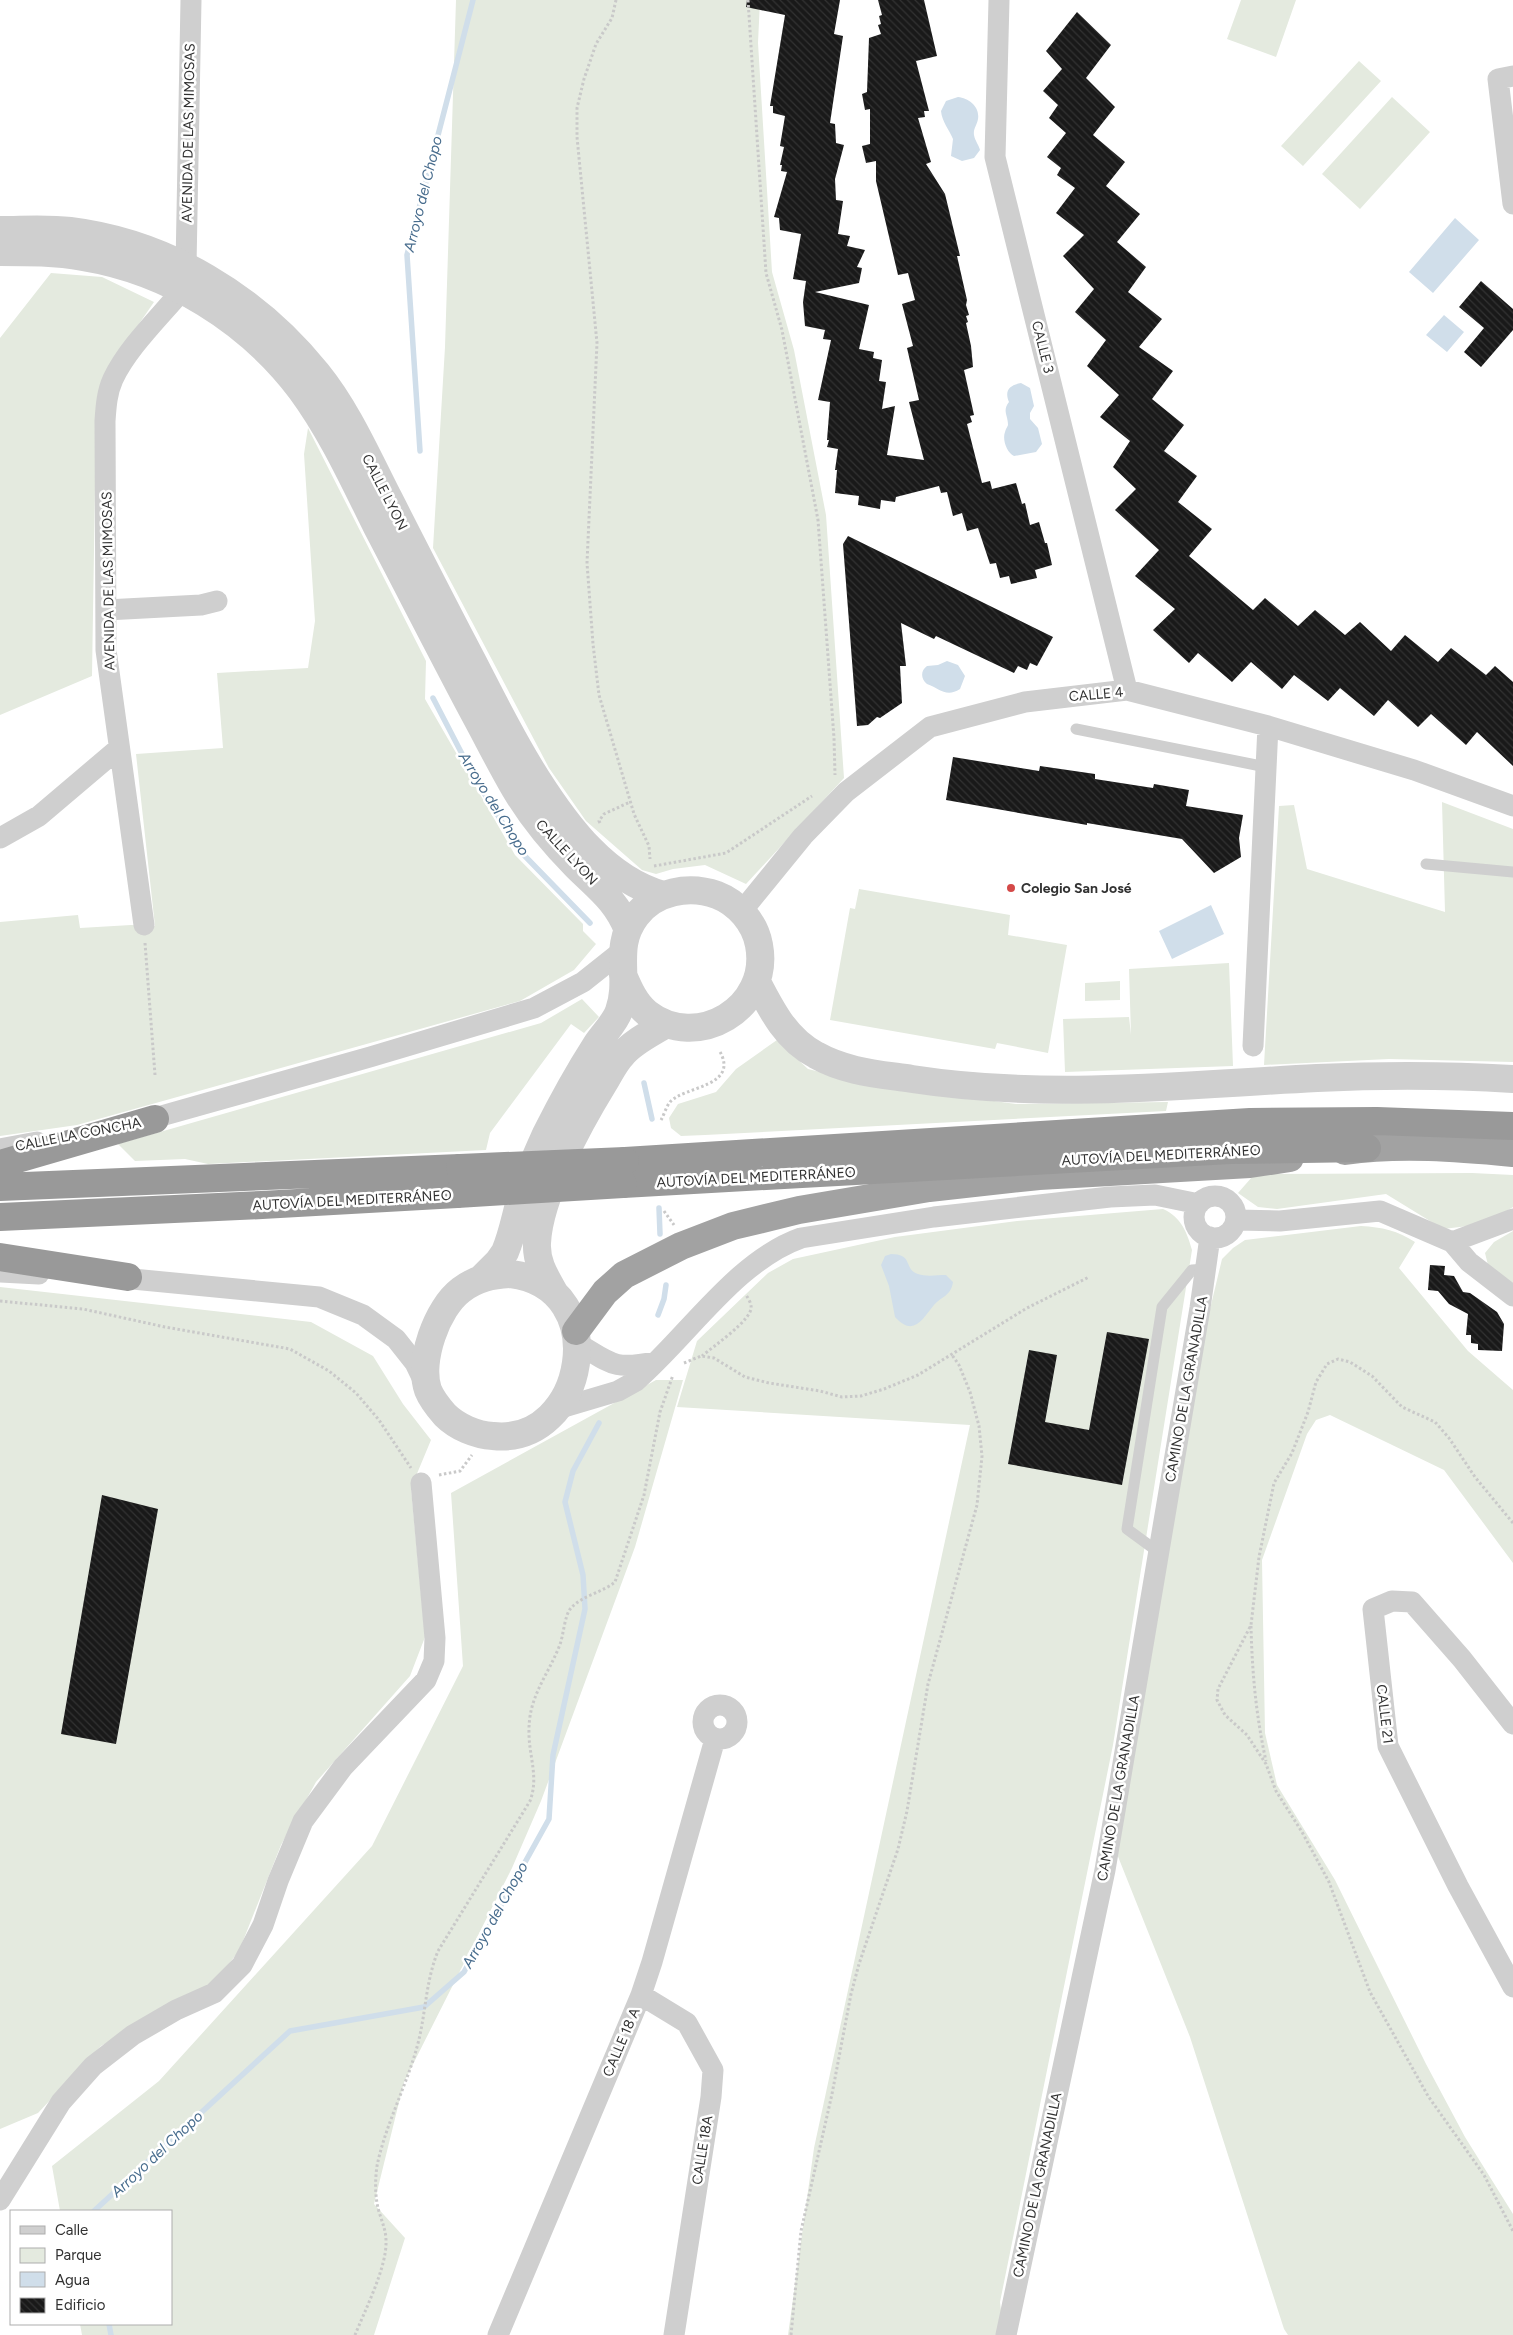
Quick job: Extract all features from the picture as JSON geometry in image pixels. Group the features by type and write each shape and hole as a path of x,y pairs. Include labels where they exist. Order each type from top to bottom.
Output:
{"highway":[{"path":"0,1164 155,1119"},
{"name":"AUTOVÍA DEL MEDITERRÁNEO","path":"624,1172 1250,1122 1377,1121 1513,1126"},
{"path":"576,1337 605,1292 624,1275 680,1246 733,1226 799,1210 929,1188 993,1181 1039,1176 1250,1164 1367,1148"},
{"name":"AUTOVÍA DEL MEDITERRÁNEO","path":"0,1188 459,1181 624,1172 1230,1150 1367,1148 1513,1153"},
{"name":"AUTOVÍA DEL MEDITERRÁNEO","path":"0,1217 262,1205 459,1181"},
{"path":"0,1257 128,1277"}],"street":[{"name":"AVENIDA DE LAS MIMOSAS","path":"144,925 118,749 106,650 105,420 107,399 113,379 124,359 185,278 191,0"},
{"name":"CALLE 3","path":"999,0 996,157 1127,690"},
{"path":"1513,76 1498,78 1513,204"},
{"name":"CALLE LYON","path":"0,230 68,230 106,237 146,249 185,278 208,304 248,334 279,364 301,391 339,454 515,789 555,843 613,901 622,914 624,952"},
{"name":"CALLE LYON","path":"0,252 48,252 85,257 136,271 216,283 267,321 294,347 318,375 355,434 512,738 547,794 568,823 612,870 644,890 663,895"},
{"path":"106,610 202,605 217,602"},
{"name":"CALLE 4","path":"742,911 803,836 846,792 930,727 991,709 1025,702 1127,690 1268,726 1414,770 1513,806"},
{"path":"1253,1046 1268,726"},
{"path":"0,838 39,816 118,749"},
{"path":"427,1388 426,1364 429,1344 439,1321 455,1295 481,1278 498,1262 505,1252 528,1174 547,1133 596,1045 618,1013 623,998 624,952 636,915 648,904 663,895 683,890 705,890 725,898 742,911 753,926 759,944 761,963 757,982 746,1001 730,1016 710,1026 688,1028 666,1024 647,1012 632,995 624,952"},
{"name":"CALLE LA CONCHA","path":"0,1149 155,1119 534,1008 583,982 624,952"},
{"path":"757,982 773,1014 790,1037 815,1055 843,1068 930,1082 1012,1090 1093,1091 1317,1078 1438,1075 1513,1079"},
{"path":"0,1272 128,1277 319,1296 363,1316 396,1339 415,1363 432,1399 448,1418 473,1432 487,1436 500,1437 524,1433 546,1420 562,1401 573,1378 576,1337 570,1313 554,1292 540,1266 537,1243 542,1216 575,1133 615,1064 633,1046 666,1024"},
{"path":"554,1410 628,1386 644,1374 733,1284 764,1256 782,1245 801,1238 934,1217 1110,1197 1155,1195 1199,1204"},
{"path":"1210,1196 1224,1198 1234,1206 1236,1220 1234,1226 1224,1236 1210,1237 1198,1230 1194,1216 1199,1204 1210,1196"},
{"path":"1236,1220 1280,1221 1380,1211 1452,1242 1469,1262 1513,1296"},
{"path":"1452,1242 1513,1219"},
{"name":"CAMINO DE LA GRANADILLA","path":"1006,2335 1105,1870 1210,1237"},
{"path":"481,1278 493,1275 522,1276 534,1279 554,1292"},
{"path":"576,1337 604,1360 618,1366 629,1367 655,1362"},
{"path":"0,2200 61,2102 93,2066 133,2035 176,2010 214,1993 242,1965 264,1925 278,1881 303,1821 343,1767 426,1680 434,1660 436,1638 421,1483"},
{"name":"CALLE 21","path":"1513,1724 1462,1659 1412,1602 1392,1602 1374,1609 1388,1746 1458,1886 1513,1987"},
{"name":"CALLE 18 A","path":"498,2335 641,1995 715,1739"},
{"name":"CALLE 18A","path":"641,1995 687,2023 713,2070 711,2097 674,2335"}],"lane":[{"path":"1076,729 1266,767"},
{"path":"1426,864 1513,872"},
{"path":"1157,1552 1127,1529 1162,1307 1192,1270 1206,1270"}],"path":[{"path":"616,0 612,18 596,44 576,108 577,137 597,343 587,563 599,695 630,802 650,846 650,858"},
{"path":"748,0 766,273 782,330 818,520 834,738 835,774 832,779"},
{"path":"646,864 667,865 726,853 817,792"},
{"path":"602,830 599,820 604,814 630,802"},
{"path":"144,925 155,1075"},
{"path":"661,1120 670,1102 680,1096 703,1088 716,1079 723,1069 724,1058 719,1050"},
{"path":"664,1211 679,1231"},
{"path":"701,1356 714,1358 745,1377 769,1383 820,1390 842,1397 861,1396 918,1375 1027,1308 1089,1277"},
{"path":"682,1364 701,1356 740,1325 751,1312 752,1307 746,1295"},
{"path":"0,1301 83,1309 165,1327 290,1349 329,1371 356,1393 379,1420 421,1483 428,1478 460,1471 475,1450"},
{"path":"791,2335 801,2231 832,2094 851,1994 859,1964 898,1848 907,1811 928,1684 977,1505 982,1456 979,1426 970,1392 959,1365 952,1355"},
{"path":"1513,1523 1475,1477 1449,1438 1435,1422 1402,1407 1372,1376 1350,1362 1338,1359 1327,1364 1316,1382 1308,1412 1292,1453 1274,1483 1258,1558 1251,1625 1252,1671 1259,1729 1266,1764 1276,1791 1302,1832 1329,1882 1370,1992 1428,2096 1484,2175 1513,2232"},
{"path":"355,2335 383,2262 386,2244 385,2229 378,2208 375,2188 377,2167 416,2051 426,1991 438,1951 530,1801 535,1775 528,1732 530,1713 536,1692 559,1649 565,1631 566,1616 571,1607 615,1582 622,1566 644,1495 660,1412 673,1374 678,1369"},
{"path":"1251,1625 1218,1689 1217,1700 1224,1715 1247,1735 1266,1764"}],"green space":[{"path":"456,0 760,0 758,43 772,272 794,350 826,515 844,778 746,884 705,865 673,869 656,874 642,870 586,821 549,768 433,548 445,347"},
{"path":"1241,0 1296,0 1276,57 1227,39"},
{"path":"1359,61 1381,81 1303,166 1281,146"},
{"path":"1392,97 1430,132 1360,209 1322,174"},
{"path":"51,273 102,277 154,302 106,372 96,425 92,676 0,715 0,338"},
{"path":"308,428 426,661 425,699 515,855 583,924 583,931 596,944 574,970 520,1001 77,1125 0,1136 0,922 78,915 80,928 131,925 155,926 136,754 223,748 217,673 308,668 315,621 304,454"},
{"path":"1442,802 1513,829 1513,1062 1389,1059 1264,1065 1279,806 1294,805 1307,869 1445,912"},
{"path":"859,889 1010,915 1008,935 1067,945 1048,1053 997,1043 995,1049 830,1020 850,908 855,909"},
{"path":"1229,963 1233,1066 1065,1072 1063,1019 1129,1017 1131,1035 1129,969"},
{"path":"1120,981 1120,1000 1085,1001 1085,983"},
{"path":"582,999 599,1017 584,1033 571,1024 490,1133 486,1150 208,1164 185,1159 135,1161 118,1144 541,1023"},
{"path":"777,1040 808,1069 869,1084 1016,1104 1168,1102 1166,1111 681,1136 671,1128 669,1118 678,1104 716,1092 736,1069"},
{"path":"1472,1173 1513,1175 1513,1207 1485,1224 1443,1229 1386,1194 1277,1209 1258,1207 1238,1193 1252,1177 1274,1174"},
{"path":"1163,1209 1179,1221 1188,1237 1192,1250 1113,1745 1000,2302 1001,2311 997,2335 788,2335 814,2148 970,1425 677,1407 697,1341 768,1273 793,1259 895,1237 1017,1221"},
{"path":"1361,1226 1390,1230 1415,1242 1399,1268 1468,1351 1513,1390 1513,1563 1444,1470 1330,1415 1316,1420 1307,1434 1262,1560 1265,1733 1277,1785 1335,1880 1426,2064 1465,2137 1513,2214 1513,2335 1288,2335 1284,2329 1190,2037 1115,1849 1206,1326 1222,1259 1245,1240"},
{"path":"1513,1231 1513,1285 1488,1265 1485,1253 1494,1242"},
{"path":"0,1287 311,1322 373,1356 403,1404 431,1440 411,1488 425,1637 410,1676 316,1782 281,1845 239,1951 212,1985 101,2046 38,2113 0,2129"},
{"path":"656,1380 683,1380 635,1547 541,1801 512,1868 404,2082 374,2204 405,2238 374,2335 82,2335 80,2325 172,2325 172,2210 60,2210 52,2166 159,2081 372,1846 463,1666 451,1493"}],"water":[{"path":"958,97 966,99 973,104 978,115 974,133 980,150 974,158 962,161 951,156 953,139 944,122 941,111 946,101"},
{"path":"1455,218 1479,240 1433,293 1409,272"},
{"path":"1444,315 1464,332 1447,352 1426,335"},
{"path":"1021,383 1030,388 1034,406 1030,413 1030,419 1038,428 1042,444 1036,452 1014,456 1007,449 1004,435 1008,425 1006,411 1009,402 1007,394 1014,385"},
{"path":"947,661 958,665 965,676 960,689 951,693 927,684 923,680 922,675 923,670 927,666 938,665"},
{"path":"1211,905 1224,934 1172,959 1159,931"},
{"path":"891,1254 903,1256 913,1272 928,1276 946,1275 953,1282 948,1293 934,1305 918,1324 913,1326 902,1323 895,1317 889,1286 881,1265 885,1256"}],"building":[{"path":"747,0 840,0 834,34 843,36 830,123 835,124 836,143 844,145 835,179 836,200 843,201 838,234 850,236 847,246 865,250 857,267 862,268 859,283 815,292 869,305 859,349 874,352 873,358 882,360 879,381 886,382 882,409 895,406 887,455 924,460 909,402 919,400 907,348 913,346 902,304 915,300 908,273 898,275 876,181 876,161 866,163 862,146 870,144 870,109 865,110 862,94 867,92 869,38 881,34 878,25 881,24 879,16 882,15 878,0 924,0 937,56 916,61 929,111 924,111 925,117 918,118 931,162 926,164 945,194 960,256 957,256 967,300 966,305 969,315 966,316 968,322 966,323 973,367 964,370 974,415 970,416 972,422 967,424 982,483 990,481 992,489 1016,483 1022,504 1025,503 1030,525 1039,522 1045,543 1047,543 1052,565 1035,570 1037,578 1011,584 1009,576 1000,578 996,563 990,564 978,528 967,531 962,513 953,516 947,492 941,493 939,486 896,497 895,502 881,500 880,509 858,505 859,496 835,493 837,470 835,470 838,449 827,447 829,440 827,440 830,402 818,400 831,340 823,339 825,330 805,326 803,302 806,281 793,279 801,234 780,230 779,218 774,217 787,172 781,171 782,165 780,165 784,147 780,146 785,116 773,113 773,106 770,106 785,15 746,7"},
{"path":"1077,12 1111,45 1086,78 1115,107 1093,135 1125,162 1106,186 1140,214 1117,242 1146,267 1128,292 1162,319 1139,347 1173,371 1152,399 1184,425 1164,451 1197,476 1178,502 1212,529 1189,556 1253,610 1265,598 1298,626 1315,610 1345,635 1360,622 1391,651 1405,635 1438,662 1451,648 1486,675 1495,666 1513,682 1513,766 1477,732 1466,745 1431,714 1418,727 1388,700 1374,716 1340,688 1328,701 1294,675 1282,689 1251,662 1232,682 1198,653 1189,663 1153,630 1175,609 1135,576 1159,550 1115,510 1136,489 1113,467 1130,441 1100,417 1119,395 1087,366 1106,340 1075,312 1094,289 1063,256 1084,235 1056,213 1075,188 1057,175 1061,168 1047,157 1066,133 1049,118 1058,105 1043,91 1062,69 1046,51"},
{"path":"1481,281 1513,309 1513,330 1481,367 1464,352 1484,328 1459,307"},
{"path":"848,536 1053,637 1037,666 1030,663 1027,670 1018,666 1014,673 936,636 934,639 901,623 906,666 900,666 902,703 880,718 877,717 868,725 857,726 843,544"},
{"path":"953,757 1039,771 1040,766 1095,774 1095,779 1153,788 1154,784 1189,790 1186,806 1243,815 1239,838 1241,857 1214,873 1182,839 1087,823 1087,825 946,800"},
{"path":"1430,1265 1445,1266 1444,1275 1454,1276 1463,1292 1470,1293 1497,1312 1504,1324 1502,1351 1478,1350 1478,1344 1471,1343 1471,1335 1466,1335 1468,1314 1449,1304 1438,1291 1428,1290"},
{"path":"1107,1332 1149,1339 1122,1485 1008,1464 1029,1350 1057,1355 1045,1422 1089,1430"},
{"path":"102,1495 158,1509 116,1744 61,1734"}],"waterway":[{"name":"Arroyo del Chopo","path":"420,451 407,255 473,0"},
{"name":"Arroyo del Chopo","path":"433,698 474,777 520,851 590,923"},
{"name":"Arroyo del Chopo","path":"644,1083 652,1119"},
{"name":"Arroyo del Chopo","path":"659,1208 660,1234"},
{"name":"Arroyo del Chopo","path":"658,1315 664,1299 666,1285"},
{"name":"Arroyo del Chopo","path":"95,2210 290,2031 424,2007 464,1972 549,1819 553,1755 585,1609 583,1575 565,1502 573,1471 599,1423"},
{"name":"Arroyo del Chopo","path":"109,2325 111,2335"}],"place":[{"name":"Colegio San José","path":"1011,888"}]}
